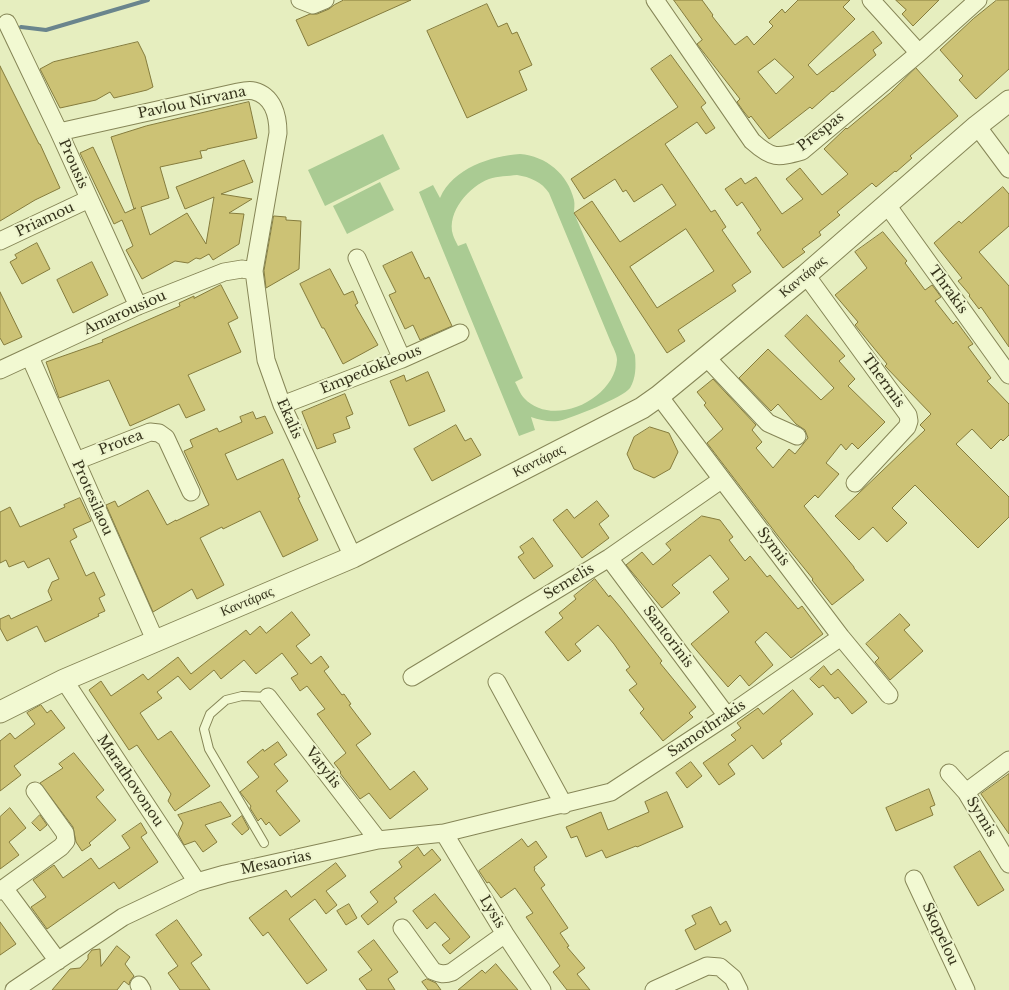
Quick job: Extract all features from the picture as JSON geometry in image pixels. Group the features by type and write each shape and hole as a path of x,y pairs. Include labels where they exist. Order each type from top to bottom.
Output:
{"street":[{"name":"Prespas","path":"655,0 752,141 761,150 773,156 786,156 802,151 978,0"},
{"path":"871,0 918,53"},
{"name":"Prousis","path":"7,23 59,132 138,306"},
{"name":"Pavlou Nirvana","path":"59,132 238,92 253,90 264,95 274,108 278,121 278,133 254,271"},
{"name":"Καντάρας","path":"0,712 64,680 155,640 354,557 642,408 659,396 806,275 977,126 1009,101"},
{"path":"977,126 1009,169"},
{"name":"Priamou","path":"0,241 89,199"},
{"name":"Thrakis","path":"887,205 1009,375"},
{"path":"357,258 402,359"},
{"name":"Amarousiou","path":"0,370 138,306 224,272 242,269 254,271"},
{"name":"Ekalis","path":"254,271 266,360 282,405 354,557"},
{"name":"Thermis","path":"806,275 908,415 909,421 907,427 855,483"},
{"name":"Empedokleous","path":"282,405 402,359 460,333"},
{"name":"Protesilaou","path":"30,356 155,640"},
{"path":"706,357 768,423 797,436"},
{"name":"Symis","path":"659,396 841,637 889,695"},
{"name":"Protea","path":"76,461 150,432 159,432 166,438 191,492"},
{"name":"Semelis","path":"412,677 609,558 722,480"},
{"name":"Santorinis","path":"609,558 727,716"},
{"name":"Samothrakis","path":"564,805 611,792 727,716 841,637"},
{"name":"Marathovonou","path":"64,680 197,882"},
{"path":"497,682 564,805"},
{"name":"Vatylis","path":"268,697 378,840"},
{"path":"966,792 1009,760"},
{"name":"Symis","path":"949,773 966,792 1009,864"},
{"path":"35,791 64,833 66,841 61,847 2,890 58,961"},
{"name":"Mesaorias","path":"14,990 123,917 197,882 224,874 378,840 444,833 564,805"},
{"name":"Lysis","path":"444,833 505,934 542,990"},
{"name":"Skopelou","path":"914,879 966,990"},
{"path":"402,928 432,971 439,974 452,972 505,934"},
{"path":"654,990 707,966 720,967 733,978 740,990"}],"lane":[{"path":"264,843 209,749 204,729 210,714 226,700 242,696 268,697"}],"green space":[{"path":"383,134 400,169 325,206 308,170"},
{"path":"509,155 530,155 539,158 554,168 567,182 574,200 574,213 635,355 635,372 630,388 626,392 596,407 558,421 541,420 531,417 535,430 519,436 419,192 433,185 440,198 446,188 463,171 485,161","holes":["517,175 539,183 549,193 617,360 614,374 606,387 581,405 566,410 550,411 536,407 521,395 515,382 523,378 466,243 458,246 453,235 452,226 456,209 474,187 492,178"]},
{"path":"380,182 394,210 347,234 333,206"}],"building":[{"path":"344,0 411,0 308,46 296,20 310,14 317,14 329,9"},
{"path":"674,0 702,0 713,15 712,16 735,45 747,36 754,45 773,26 769,22 782,9 785,13 798,0 850,0 843,7 855,19 808,65 817,75 873,31 882,43 873,50 876,55 833,92 832,91 812,109 810,107 769,139 751,116 749,118 744,112 737,102 740,99 697,44 702,40","holes":["775,59 794,77 776,94 758,72"]},
{"path":"896,0 939,0 913,26 902,14 906,10"},
{"path":"997,0 1009,0 1009,69 976,99 959,80 963,76 940,50 973,19"},
{"path":"487,4 498,27 507,23 512,34 517,32 532,65 519,71 527,90 467,118 427,31"},
{"path":"138,42 145,56 153,87 147,90 114,98 110,92 96,100 60,108 40,69 53,62"},
{"path":"671,55 706,103 701,107 715,128 706,134 697,122 665,144 711,212 715,210 726,227 722,230 751,272 732,285 736,291 678,330 685,341 667,353 574,213 592,201 620,242 676,205 662,184 634,202 626,190 623,192 615,179 584,199 571,179 678,107 651,69","holes":["686,229 714,271 657,308 630,267"]},
{"path":"0,66 40,144 60,188 35,200 0,221"},
{"path":"916,68 958,116 910,156 912,158 896,172 895,171 876,187 872,183 837,212 840,215 819,232 821,235 802,249 805,252 783,268 757,233 761,230 742,202 737,206 725,189 741,178 745,184 756,177 782,214 803,199 786,179 800,168 822,195 848,174 824,149 846,128 847,129 890,93"},
{"path":"249,102 257,138 200,151 202,158 160,167 169,198 141,207 150,235 187,213 206,244 214,197 185,209 176,187 244,160 253,182 221,194 252,199 229,213 244,214 239,244 213,260 209,254 200,259 196,258 188,263 175,261 142,279 126,250 133,246 122,220 114,224 80,153 93,147 125,213 134,209 111,137 146,126"},
{"path":"1003,187 1009,194 1009,226 979,252 1009,286 1009,347 981,307 979,309 958,281 962,278 934,243 959,221 961,223"},
{"path":"274,216 286,217 286,220 301,221 299,269 266,288 264,271"},
{"path":"883,232 907,261 905,263 925,290 932,285 936,290 941,297 935,301 953,324 956,321 973,344 968,347 991,378 987,381 1009,404 1009,435 1003,441 1001,439 991,449 972,429 956,444 1009,497 1009,517 978,548 915,485 892,508 907,523 887,542 873,527 859,540 835,516 925,430 920,425 931,414 885,366 887,364 855,325 858,322 835,295 867,268 855,252"},
{"path":"37,243 50,269 22,284 10,262 17,258 15,255"},
{"path":"412,252 425,279 429,277 452,326 420,340 413,325 405,329 389,295 396,292 383,266"},
{"path":"92,262 108,295 73,313 57,280"},
{"path":"330,269 344,295 353,291 358,303 355,305 378,345 343,364 324,328 322,328 300,284"},
{"path":"221,285 238,318 228,323 241,352 188,375 205,410 186,418 179,404 130,426 109,380 59,398 46,362 103,342 102,340 180,306 179,303 194,296 194,298"},
{"path":"0,292 22,337 4,345 0,338"},
{"path":"807,315 845,356 839,361 855,379 848,386 885,422 858,449 852,443 846,450 841,444 826,463 839,474 818,498 815,495 804,506 864,580 832,605 707,443 723,429 704,405 706,403 697,392 713,379 756,425 752,430 762,442 756,448 773,468 789,449 795,454 808,438 805,430 796,424 778,404 771,411 739,378 768,349 821,400 834,388 785,336"},
{"path":"428,372 445,411 409,426 390,381 404,375 406,381"},
{"path":"345,394 353,414 346,417 350,428 333,434 336,442 317,449 302,412"},
{"path":"253,412 256,419 265,416 273,433 225,454 237,480 283,459 300,497 298,498 318,540 283,557 260,511 223,529 222,527 200,538 224,585 197,599 192,589 153,612 106,505 115,501 118,507 148,490 167,525 209,505 184,451 193,447 190,440 217,428 219,432 242,422 240,417"},
{"path":"456,425 465,441 471,438 481,455 432,481 414,449"},
{"path":"650,427 669,433 678,452 670,469 654,478 634,469 627,454 634,437"},
{"path":"80,498 91,521 73,529 77,537 70,541 86,576 94,572 105,595 99,598 105,611 98,614 99,616 45,642 37,626 7,641 0,628 0,619 9,615 11,619 52,600 48,591 52,582 59,579 49,558 28,568 24,561 9,567 6,560 0,563 0,512 10,507 20,527 65,507 64,505"},
{"path":"597,501 609,516 599,524 609,538 582,558 553,520 567,509 574,518"},
{"path":"702,516 720,520 733,537 729,540 745,561 750,556 767,577 770,575 798,609 802,606 823,634 791,658 766,632 755,642 773,665 749,686 740,675 728,687 691,644 729,612 713,592 729,579 710,555 672,585 680,593 662,608 626,565 642,552 653,565 671,550 666,544"},
{"path":"533,538 553,566 534,579 518,557 524,553 520,547"},
{"path":"595,579 609,597 610,595 621,608 662,661 660,663 696,707 689,713 693,717 663,741 640,713 644,709 629,690 637,684 626,670 630,667 614,644 598,625 575,644 581,651 568,661 545,632 563,618 559,613 576,599 574,596"},
{"path":"292,612 310,635 296,646 311,664 321,656 329,667 324,671 342,695 344,694 351,704 349,705 371,734 356,745 390,790 414,771 428,789 390,819 369,793 360,799 334,763 346,753 317,714 325,709 307,686 300,691 291,678 298,674 282,653 256,674 244,660 221,679 214,670 190,690 178,676 157,692 162,698 140,713 158,740 171,731 210,786 175,811 168,801 171,794 137,745 129,750 89,690 101,681 111,696 143,674 148,680 178,657 191,674 246,630 250,635 260,626 266,633"},
{"path":"900,614 910,625 904,630 923,651 890,680 875,662 879,658 866,644"},
{"path":"824,666 831,675 838,669 867,702 852,714 838,697 835,699 823,685 819,688 810,679"},
{"path":"793,690 813,714 780,741 782,744 763,759 752,745 728,764 735,774 719,785 703,763 736,740 731,735 741,728 737,723 758,708 763,714"},
{"path":"41,705 47,713 51,710 65,728 14,766 21,775 0,791 0,741 10,733 15,739 35,724 27,713"},
{"path":"278,742 287,755 274,764 288,781 276,791 300,821 280,836 269,822 266,825 261,818 258,821 250,808 251,806 240,792 259,777 247,762 263,749 264,751"},
{"path":"74,753 104,790 96,797 116,820 89,843 91,845 82,851 76,842 73,827 40,783 63,768 59,764"},
{"path":"691,762 702,776 687,788 676,773"},
{"path":"1009,774 1009,834 981,794"},
{"path":"929,789 935,805 930,807 933,815 896,831 886,808"},
{"path":"667,792 683,827 637,847 636,846 606,858 602,850 586,857 577,836 571,838 566,827 601,812 608,830 649,812 645,802"},
{"path":"221,802 231,816 205,825 217,842 203,852 195,841 184,845 178,834 183,823 178,815"},
{"path":"10,808 26,828 9,842 19,855 0,869 0,817"},
{"path":"40,815 47,825 40,831 32,823"},
{"path":"242,816 249,829 242,835 232,824"},
{"path":"141,823 147,833 141,837 158,862 119,889 114,882 47,929 31,907 46,897 33,880 54,865 63,878 91,858 99,869 130,848 122,836"},
{"path":"522,839 528,847 536,841 547,857 534,867 534,870 545,885 541,888 568,928 560,933 569,946 567,947 585,968 577,974 590,990 567,990 553,972 560,966 526,917 533,913 515,888 501,898 489,882 487,883 479,871"},
{"path":"418,847 424,856 432,849 441,860 394,898 397,902 368,925 361,916 378,902 370,892 402,867 399,862"},
{"path":"980,851 1004,890 978,906 954,867"},
{"path":"336,863 346,876 326,891 337,905 326,914 315,899 289,919 327,970 307,984 268,932 263,936 249,918 286,890 291,897"},
{"path":"435,894 470,937 450,954 442,945 450,939 435,922 427,929 413,911"},
{"path":"349,904 357,918 346,925 337,911"},
{"path":"711,907 720,925 726,921 731,931 695,950 685,930 696,924 692,916"},
{"path":"177,920 202,955 191,963 210,990 180,990 168,973 178,966 156,935"},
{"path":"0,922 16,944 0,955"},
{"path":"374,940 398,972 388,979 395,990 367,990 359,979 372,970 358,952"},
{"path":"117,946 130,957 125,964 134,976 129,985 124,981 117,990 52,990 70,969 80,968 88,959 88,955 92,950 100,949 101,966"},
{"path":"496,964 518,990 458,990 482,970 485,973"},
{"path":"427,979 436,983 441,990 428,990 422,982"}],"waterway":[{"path":"21,27 46,30 148,0"}]}
